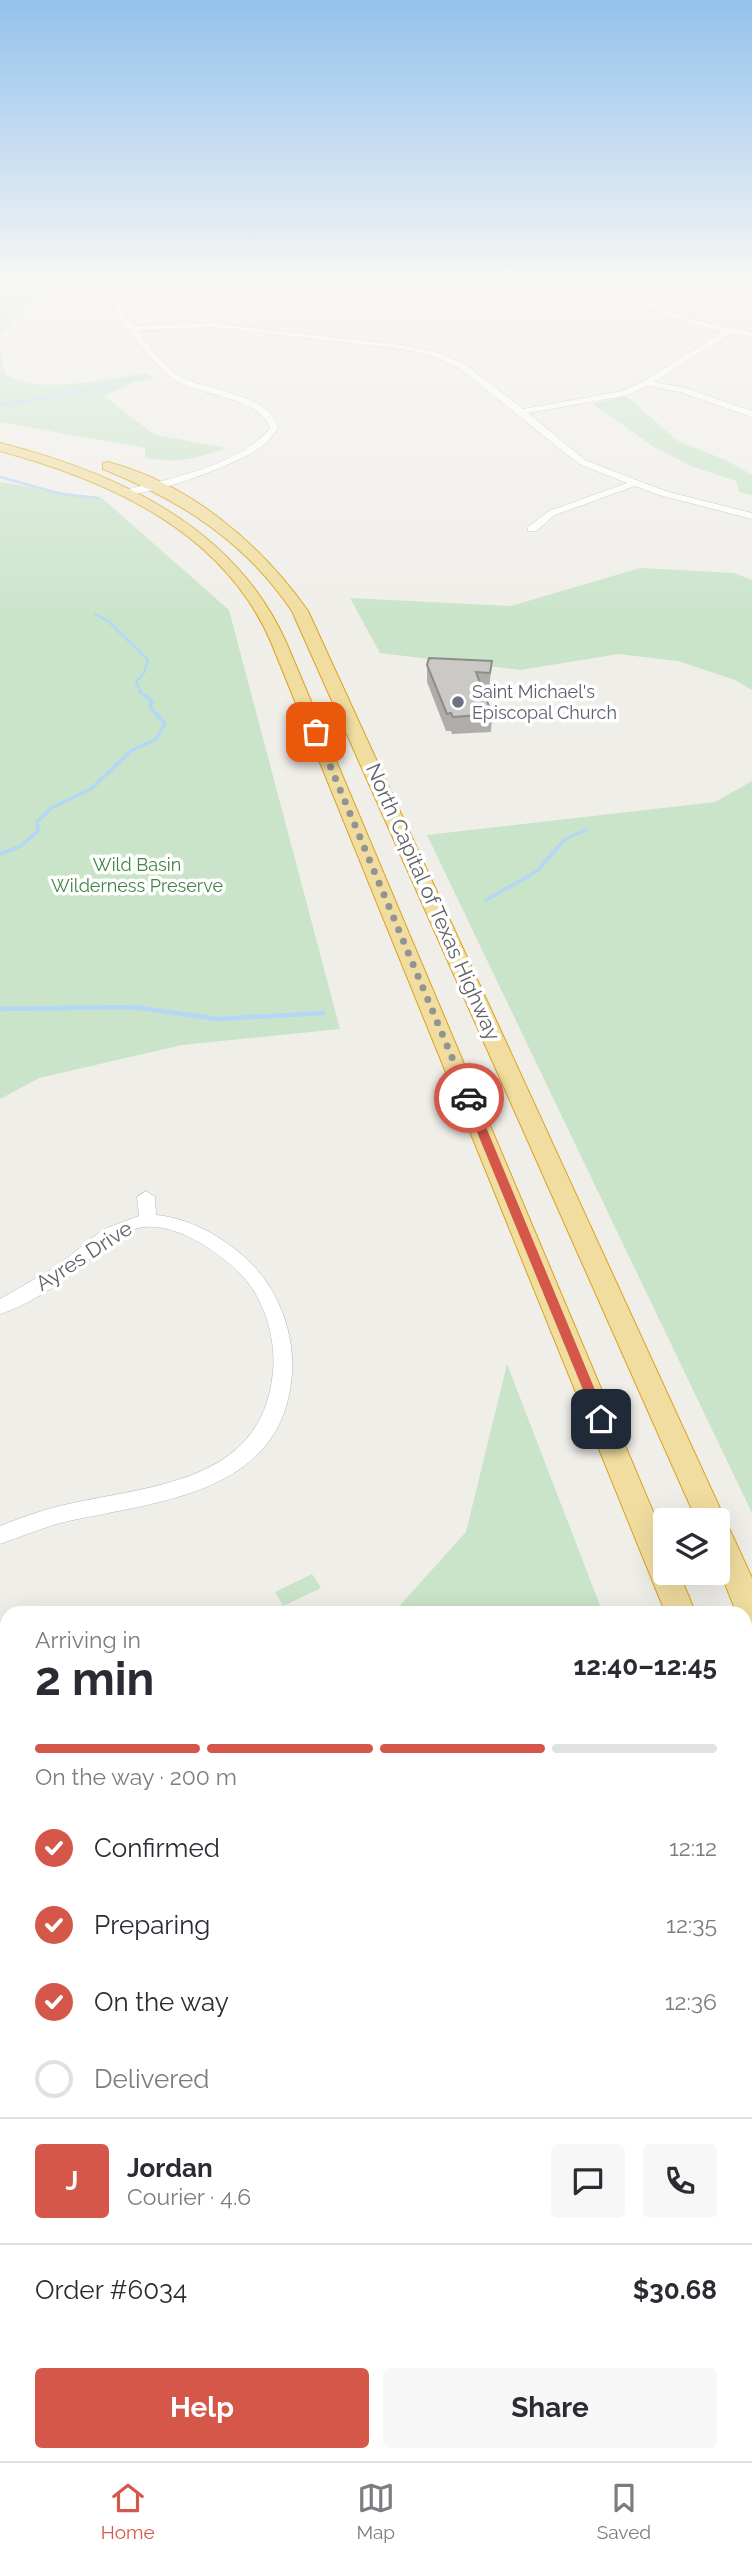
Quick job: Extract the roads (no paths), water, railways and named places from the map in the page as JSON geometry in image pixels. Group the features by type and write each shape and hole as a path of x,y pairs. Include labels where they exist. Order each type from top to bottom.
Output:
{"highway":[{"path":"0,433 15,437"},
{"name":"North Capital of Texas Highway","path":"0,447 78,471 128,492 174,519 204,541 229,564 256,597 379,831 706,1508"},
{"name":"North Capital of Texas Highway","path":"91,459 149,483 191,506 235,536 267,566 293,600 329,672 379,831 678,1606"},
{"path":"730,1562 749,1606"}],"street":[{"path":"149,483 192,472 244,451 259,435 263,414 210,393"},
{"path":"495,393 582,463 634,483 752,516"},
{"path":"519,412 624,393"},
{"path":"690,393 752,414"},
{"path":"128,492 227,458"},
{"path":"532,529 552,513 634,483"},
{"name":"Ayres Drive","path":"0,1307 62,1272 125,1225 148,1220 146,1198"},
{"path":"0,1535 55,1514 166,1493 209,1479 246,1454 273,1419 283,1382 282,1356 276,1324 260,1286 241,1263 198,1235 175,1223 148,1220"}],"waterway":[{"path":"0,405 77,393"},
{"path":"0,477 61,494 99,498"},
{"path":"95,614 108,621 148,660 144,673 136,682 142,693"},
{"path":"0,854 21,846 38,831 37,822 51,808 91,789 132,750 155,740 165,724 150,707 152,701 142,693"},
{"path":"486,900 537,871 565,839 586,830"},
{"path":"0,1009 133,1007 218,1019 323,1013"}],"place":[{"name":"Saint Michael's Episcopal Church","path":"458,702"}],"park label":[{"name":"Wild Basin Wilderness Preserve","path":"137,875"}]}
